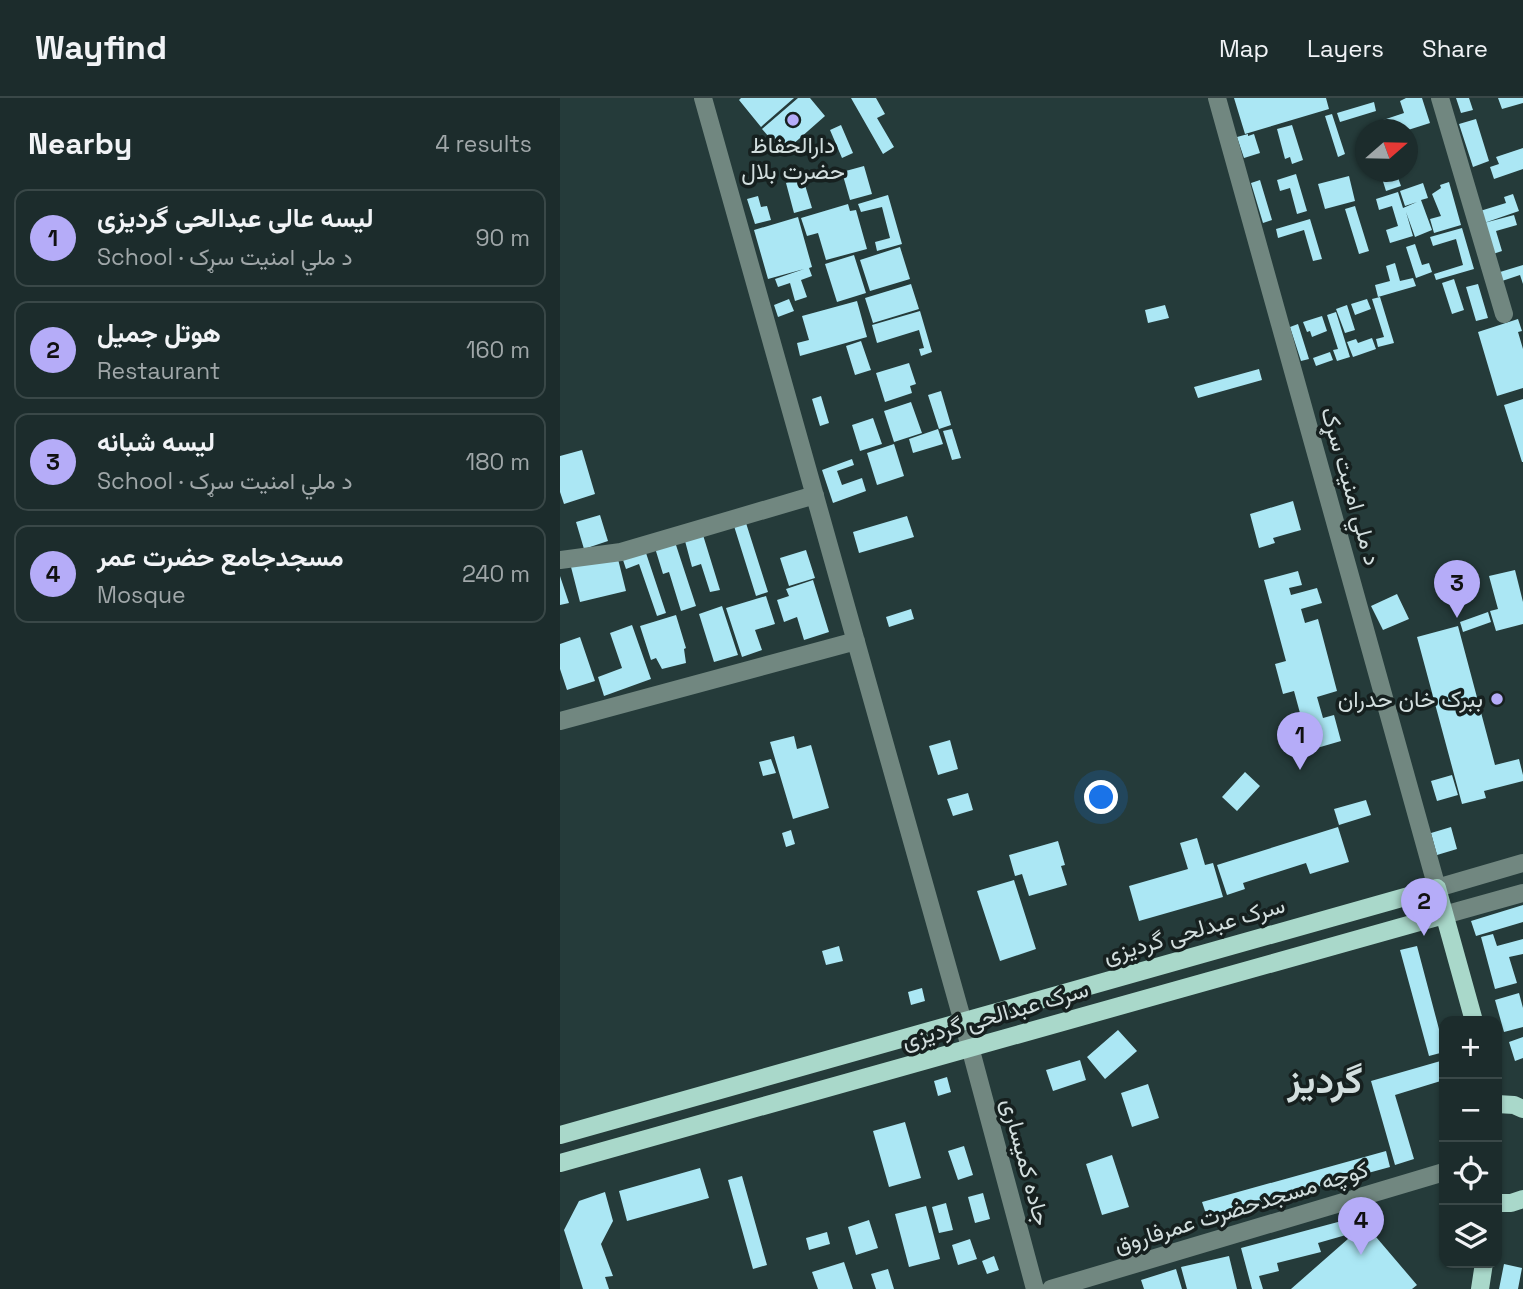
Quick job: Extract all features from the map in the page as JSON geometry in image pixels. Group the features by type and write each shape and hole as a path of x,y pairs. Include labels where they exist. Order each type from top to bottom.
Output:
{"main road":[{"path":"1437,888 1473,1016"},
{"name":"سرک عبدلحی گردیزی","path":"560,1135 1437,888"},
{"name":"سرک عبدالحی گردیزی","path":"560,1163 1444,915"},
{"path":"1502,1104 1523,1109"},
{"path":"1502,1203 1523,1199"},
{"path":"1480,1289 1483,1268"}],"street":[{"name":"جاده کمیساری","path":"702,98 970,1047 1035,1289"},
{"name":"د ملي امنیت سړک","path":"1217,98 1437,888"},
{"path":"1440,98 1504,314"},
{"path":"560,560 621,552 815,495"},
{"path":"560,721 856,640"},
{"path":"1437,888 1523,863"},
{"path":"1444,915 1523,893"},
{"name":"کوچه مسجدحضرت عمرفاروق","path":"1051,1289 1439,1173"}],"building":[{"path":"794,98 761,127 739,100"},
{"path":"798,98 810,98 825,116 783,153 762,129"},
{"path":"851,98 876,98 885,114 877,118 894,147 883,154"},
{"path":"1234,98 1326,98 1329,109 1245,134"},
{"path":"1406,98 1422,98 1430,123 1418,127 1418,119 1386,119 1404,113 1400,101"},
{"path":"1456,98 1469,98 1473,110 1461,113"},
{"path":"1498,98 1523,98 1523,103 1502,109"},
{"path":"1374,102 1376,111 1340,122 1337,113"},
{"path":"1332,114 1345,154 1338,157 1325,116"},
{"path":"1476,119 1489,161 1473,167 1459,124"},
{"path":"841,125 853,153 842,158 830,130"},
{"path":"1292,125 1303,160 1292,164 1290,157 1285,159 1277,129"},
{"path":"1254,134 1260,153 1244,158 1237,137"},
{"path":"1523,148 1523,169 1494,179 1490,167 1499,164 1496,157"},
{"path":"864,166 872,194 850,200 842,172"},
{"path":"1296,174 1307,211 1297,214 1290,188 1280,191 1277,180"},
{"path":"1349,176 1355,201 1325,209 1318,184"},
{"path":"807,177 809,184 805,185 812,208 794,213 786,183"},
{"path":"1260,180 1272,220 1263,223 1251,183"},
{"path":"1383,182 1400,182 1401,186 1386,191"},
{"path":"1449,182 1461,225 1434,233 1430,219 1441,216 1432,194 1441,188 1440,185"},
{"path":"1423,183 1428,198 1421,200 1432,230 1415,237 1406,212 1413,236 1390,243 1386,230 1398,226 1392,206 1379,210 1376,199 1398,192 1403,208 1417,202 1405,206 1400,191"},
{"path":"1513,194 1519,211 1484,223 1480,211 1506,203 1504,197"},
{"path":"888,195 902,244 877,251 875,242 890,238 882,207 861,212 858,204"},
{"path":"758,196 761,207 767,206 771,220 755,224 747,199"},
{"path":"848,204 850,211 856,210 867,249 826,260 818,233 807,236 801,218"},
{"path":"1355,206 1369,251 1359,254 1345,209"},
{"path":"1514,215 1517,225 1496,231 1502,251 1493,254 1484,223"},
{"path":"798,217 812,276 801,280 807,297 795,301 790,283 778,287 775,279 804,269 768,279 754,230"},
{"path":"1310,219 1322,259 1313,261 1304,230 1278,238 1276,229"},
{"path":"1462,228 1474,269 1436,280 1434,274 1463,265 1456,239 1433,246 1430,237"},
{"path":"1415,244 1422,265 1429,263 1432,272 1416,278 1406,247"},
{"path":"900,247 910,279 870,291 860,260"},
{"path":"854,255 866,293 837,302 825,264"},
{"path":"1395,263 1400,281 1413,278 1416,286 1378,297 1375,285 1390,281 1386,266"},
{"path":"1523,265 1523,284 1520,275 1502,281 1500,272"},
{"path":"1454,279 1464,310 1452,314 1442,283"},
{"path":"911,284 919,309 873,323 865,298"},
{"path":"1478,284 1488,318 1476,321 1466,287"},
{"path":"1380,297 1394,343 1378,347 1376,339 1384,337 1372,299"},
{"path":"789,299 794,311 778,317 774,305"},
{"path":"1367,299 1371,309 1355,315 1351,304"},
{"path":"857,301 867,337 800,356 797,343 809,340 802,316"},
{"path":"1165,305 1169,318 1148,323 1145,310"},
{"path":"1347,305 1355,330 1345,333 1336,309"},
{"path":"920,311 932,352 921,356 919,349 924,348 919,330 877,343 872,325"},
{"path":"1336,312 1350,357 1337,361 1333,350 1338,349 1327,315"},
{"path":"1322,316 1327,331 1312,337 1303,322"},
{"path":"1518,319 1522,331 1518,332 1523,349 1523,388 1497,396 1478,332"},
{"path":"1298,324 1309,359 1301,361 1290,327"},
{"path":"1372,338 1376,349 1353,357 1347,342 1356,339 1358,343"},
{"path":"861,341 871,370 855,375 846,346"},
{"path":"1330,352 1333,360 1316,366 1313,358"},
{"path":"909,363 916,384 910,386 912,393 885,402 876,373"},
{"path":"1259,369 1262,380 1198,398 1194,387"},
{"path":"941,391 951,425 939,429 928,395"},
{"path":"821,396 829,423 820,426 812,399"},
{"path":"1523,399 1523,462 1522,462 1504,405"},
{"path":"911,402 922,433 894,442 884,411"},
{"path":"873,418 882,444 860,451 852,425"},
{"path":"938,429 943,444 913,453 909,439"},
{"path":"952,429 961,458 952,460 943,431"},
{"path":"894,444 904,476 877,485 867,453"},
{"path":"582,450 595,494 564,504 560,492 560,456"},
{"path":"852,459 854,465 837,471 842,485 862,478 866,491 833,503 822,470"},
{"path":"1293,501 1301,530 1273,538 1275,543 1259,548 1250,514"},
{"path":"600,515 608,541 584,549 576,522"},
{"path":"907,516 914,537 859,553 853,532"},
{"path":"746,523 768,592 756,596 734,526"},
{"path":"703,535 720,590 710,592 701,564 692,567 685,541"},
{"path":"675,542 696,606 681,611 669,572 663,574 655,548"},
{"path":"645,550 666,613 657,616 639,564 626,569 622,557"},
{"path":"806,550 815,578 789,586 780,558"},
{"path":"617,555 626,591 580,602 571,567"},
{"path":"1515,570 1523,602 1523,624 1496,631 1490,611 1498,609 1489,576"},
{"path":"1298,571 1302,585 1289,588 1291,595 1317,588 1322,603 1301,609 1305,623 1318,619 1337,691 1317,697 1323,718 1334,715 1341,741 1310,750 1294,691 1283,694 1275,664 1286,661 1264,580"},
{"path":"560,576 569,603 560,605"},
{"path":"813,580 829,632 804,640 797,617 784,622 777,600 789,596 786,589"},
{"path":"1397,594 1409,619 1383,630 1371,606"},
{"path":"766,596 775,624 755,630 762,650 742,657 726,608"},
{"path":"722,606 738,655 714,662 699,614"},
{"path":"911,609 914,619 889,627 886,617"},
{"path":"1488,612 1491,622 1463,632 1460,622"},
{"path":"676,615 686,648 686,663 662,669 656,658 651,660 640,626"},
{"path":"632,625 651,679 604,696 598,677 622,668 610,633"},
{"path":"1458,626 1495,765 1519,759 1523,775 1523,781 1484,791 1486,798 1462,804 1417,637"},
{"path":"580,637 595,681 567,690 560,669 560,644"},
{"path":"794,736 797,749 811,745 829,808 793,819 770,742"},
{"path":"950,740 958,769 938,775 929,746"},
{"path":"771,759 776,773 763,776 759,762"},
{"path":"1245,772 1260,786 1237,811 1222,797"},
{"path":"1452,775 1458,795 1437,801 1431,781"},
{"path":"968,793 973,810 953,816 947,799"},
{"path":"1366,800 1371,815 1339,825 1334,809"},
{"path":"1338,827 1349,862 1310,874 1306,863 1243,883 1245,889 1227,895 1217,865"},
{"path":"1451,827 1457,849 1437,855 1431,833"},
{"path":"791,830 795,844 786,847 782,833"},
{"path":"1197,838 1205,865 1213,863 1223,897 1139,921 1129,886 1188,869 1180,843"},
{"path":"1058,841 1067,885 1029,896 1022,874 1015,876 1009,855"},
{"path":"1014,880 1036,949 1000,961 977,891"},
{"path":"1523,905 1523,922 1476,936 1471,921"},
{"path":"1493,934 1497,946 1523,939 1523,954 1509,957 1517,983 1495,989 1481,937"},
{"path":"839,946 843,961 826,965 822,951"},
{"path":"1417,946 1439,1029 1439,1053 1429,1056 1400,950"},
{"path":"922,988 925,1001 911,1005 908,992"},
{"path":"1519,993 1523,1008 1523,1027 1504,1032 1502,1016 1500,1016 1495,1000"},
{"path":"1118,1030 1137,1051 1105,1079 1087,1057"},
{"path":"1523,1037 1523,1058 1515,1061 1509,1042"},
{"path":"1080,1060 1086,1080 1053,1091 1046,1070"},
{"path":"1439,1061 1439,1082 1395,1095 1414,1159 1395,1165 1371,1081"},
{"path":"947,1077 951,1092 938,1096 934,1081"},
{"path":"1148,1084 1159,1118 1132,1127 1121,1093"},
{"path":"905,1122 921,1178 889,1187 873,1131"},
{"path":"964,1146 973,1175 958,1180 948,1151"},
{"path":"1386,1151 1390,1167 1207,1217 1202,1202"},
{"path":"1112,1155 1129,1207 1102,1215 1086,1164"},
{"path":"700,1168 709,1198 627,1221 619,1191"},
{"path":"742,1176 767,1265 753,1269 728,1180"},
{"path":"605,1192 613,1221 601,1244 613,1276 605,1277 609,1289 583,1289 564,1230 579,1201"},
{"path":"983,1193 990,1219 975,1223 968,1197"},
{"path":"946,1203 953,1230 939,1233 932,1207"},
{"path":"926,1206 940,1259 909,1267 895,1214"},
{"path":"1349,1219 1353,1233 1318,1243 1321,1252 1277,1263 1279,1271 1259,1276 1263,1289 1252,1289 1241,1248"},
{"path":"869,1220 878,1248 856,1255 848,1227"},
{"path":"1365,1224 1417,1285 1412,1289 1291,1289"},
{"path":"827,1232 830,1244 809,1250 806,1238"},
{"path":"970,1239 977,1259 958,1265 952,1245"},
{"path":"994,1256 999,1270 987,1274 982,1261"},
{"path":"1229,1256 1237,1289 1187,1289 1181,1267"},
{"path":"844,1262 853,1289 818,1289 812,1272"},
{"path":"1504,1264 1522,1268 1518,1289 1499,1289"},
{"path":"888,1269 894,1289 876,1289 871,1274"},
{"path":"1176,1269 1182,1289 1144,1289 1141,1280"}],"place":[{"name":"دارالحفاظ حضرت بلال","path":"793,120"},
{"name":"لیسه شبانه","path":"1457,618"},
{"name":"ببرک خان حدران","path":"1497,699"},
{"name":"لیسه عالی عبدالحی گردیزی","path":"1300,770"},
{"name":"هوتل جمیل","path":"1424,936"},
{"name":"مسجدجامع حضرت عمر","path":"1361,1255"}],"district":[{"name":"گردیز","path":"1325,1080"}]}
